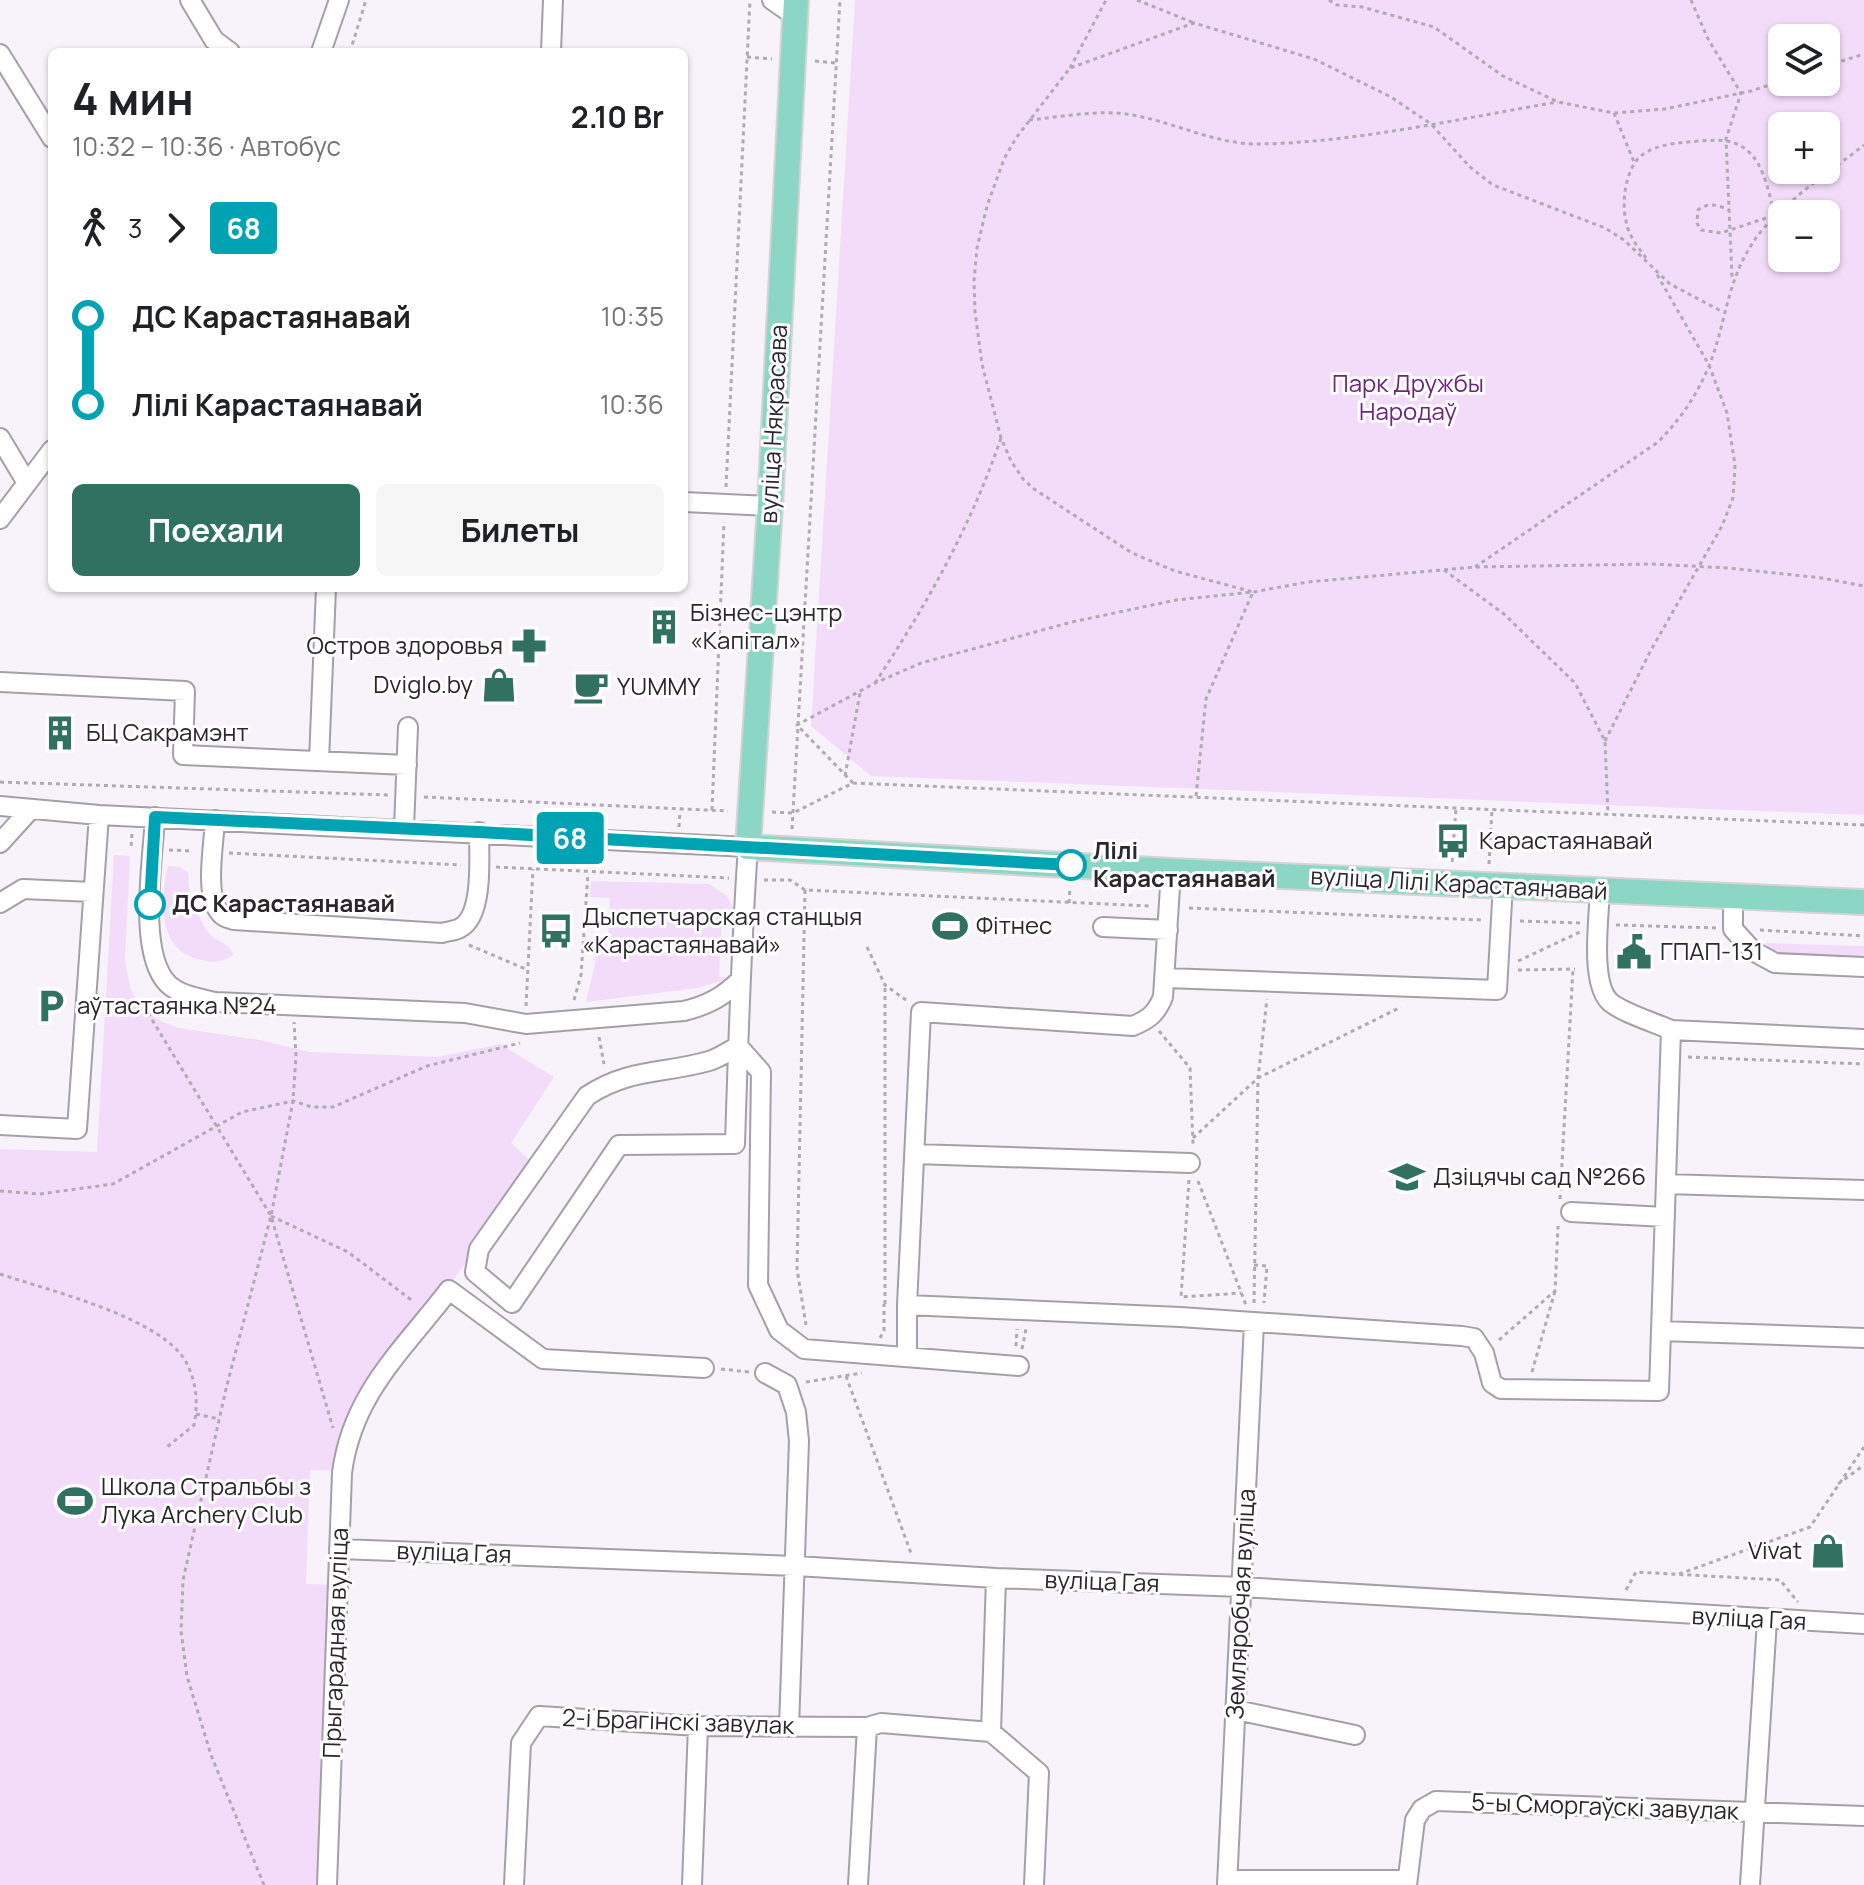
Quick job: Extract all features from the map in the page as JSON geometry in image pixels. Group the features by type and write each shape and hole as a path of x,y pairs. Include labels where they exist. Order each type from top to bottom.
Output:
{"main road":[{"name":"вуліца Някрасава","path":"748,847 770,506 796,8"},
{"name":"вуліца Лілі Карастаянавай","path":"748,847 1171,871 1864,902"}],"street":[{"path":"190,0 214,40 225,48"},
{"path":"322,48 339,0"},
{"path":"551,48 553,0"},
{"path":"772,0 796,8"},
{"path":"0,54 48,132"},
{"path":"0,438 27,483"},
{"path":"0,519 48,455"},
{"path":"688,502 770,506"},
{"path":"319,761 326,592"},
{"path":"0,682 185,691 183,755 407,765"},
{"path":"404,828 408,727"},
{"name":"вуліца Лілі Карастаянавай","path":"0,806 99,815 748,847"},
{"path":"0,843 30,810"},
{"path":"0,1125 77,1129 99,815"},
{"path":"155,817 151,942 158,968 168,984 187,996 215,1002 465,1013 526,1024 684,1011 707,1005 740,980"},
{"path":"215,820 213,900 223,916 234,920 442,933 460,928 469,921 475,906 479,832"},
{"path":"738,1046 711,1060 608,1082 587,1096 479,1249 475,1272 512,1303 619,1145 735,1144 748,847"},
{"path":"907,1357 921,1012 1133,1026 1149,1019 1157,1013 1166,978 1171,871"},
{"path":"1166,978 1497,990 1500,920 1495,884"},
{"path":"0,903 23,889 93,892"},
{"path":"1600,890 1598,969 1602,989 1610,1002 1671,1030 1864,1039"},
{"path":"1733,897 1733,929 1753,951 1775,963 1864,967"},
{"path":"1103,927 1168,930"},
{"path":"907,1305 1180,1317 1462,1336 1474,1338 1484,1353 1492,1383 1501,1389 1659,1391 1671,1030"},
{"path":"738,1046 761,1072 758,1285 779,1330 804,1349 1019,1366"},
{"path":"915,1154 1190,1163"},
{"path":"1666,1184 1864,1190"},
{"path":"1565,1212 1665,1217"},
{"name":"Прыгарадная вуліца","path":"327,1885 343,1463 350,1430 388,1365 449,1290 543,1359 704,1368"},
{"name":"Земляробчая вуліца","path":"1228,1882 1258,1323"},
{"path":"1661,1331 1864,1338"},
{"path":"765,1373 787,1385 796,1412 799,1441 789,1727"},
{"name":"вуліца Гая","path":"339,1549 1242,1587 1864,1624"},
{"path":"996,1578 991,1732 1039,1773 1034,1885"},
{"path":"1750,1885 1767,1620"},
{"path":"1236,1710 1355,1735"},
{"name":"2-і Брагінскі завулак","path":"514,1885 521,1743 539,1716 698,1726 867,1727 881,1723 991,1732"},
{"path":"692,1885 698,1726"},
{"path":"858,1885 867,1727"},
{"name":"5-ы Сморгаўскі завулак","path":"1228,1882 1406,1882 1415,1820 1422,1809 1436,1801 1864,1816"}],"path":[{"path":"351,48 366,0"},
{"path":"0,782 712,810 750,0"},
{"path":"840,0 793,813 853,783 1864,825"},
{"path":"1106,0 1070,68 1029,120 1004,159 987,206 976,259 975,312 982,364 1001,438 1011,461 1034,489 1132,553 1175,571 1253,592"},
{"path":"1137,0 1194,23 1314,59 1391,97 1431,124 1470,167 1493,185 1605,228 1624,240 1670,284 1723,312"},
{"path":"1329,0 1337,5 1362,7 1434,27 1503,76 1558,102 1614,113 1665,109 1768,85"},
{"path":"1691,0 1708,39 1741,93 1726,139 1732,281"},
{"path":"1070,68 1194,23"},
{"path":"1840,62 1864,54"},
{"path":"1029,120 1128,114 1254,144 1317,141 1558,102"},
{"path":"1614,113 1634,163"},
{"path":"1605,741 1651,650 1722,526 1733,498 1735,465 1727,413 1709,365 1632,238 1626,221 1625,198 1634,163 1644,154 1668,144 1726,139 1741,145 1759,164 1770,200"},
{"path":"1794,200 1864,145"},
{"path":"1729,210 1713,205 1698,210 1696,218 1701,230 1712,233 1730,231 1768,217"},
{"path":"1475,567 1658,442 1676,423 1709,365 1732,281 1754,241 1768,224"},
{"path":"875,683 917,621 985,483 1001,438"},
{"path":"797,725 875,683 921,663 1072,622 1176,600 1253,592 1308,582 1475,567 1637,564 1822,578 1864,586"},
{"path":"1443,569 1504,614 1575,683 1605,741 1608,814"},
{"path":"1196,796 1206,699 1253,592"},
{"path":"845,776 860,691"},
{"path":"797,725 853,783"},
{"path":"1453,841 1456,808"},
{"path":"1492,809 1495,884"},
{"path":"131,848 676,875"},
{"path":"0,1191 40,1194 113,1184 242,1112 293,1101 312,1107 333,1107 427,1066 526,1041 533,869"},
{"path":"568,1021 581,975 588,873"},
{"path":"806,1326 797,1269 805,890 1864,936"},
{"path":"1498,970 1598,924"},
{"path":"442,933 528,970"},
{"path":"867,947 885,985 884,1331 880,1339 872,1342"},
{"path":"1528,1388 1555,1291 1565,1212 1573,969"},
{"path":"1498,970 1598,969"},
{"path":"1258,1323 1254,1265 1258,1078 1269,981"},
{"path":"885,985 921,1012"},
{"path":"1193,1138 1258,1078 1437,989"},
{"path":"264,1885 211,1755 187,1676 181,1631 183,1580 219,1419 271,1216 293,1101 296,1056 294,1006"},
{"path":"148,1013 271,1216 343,1463"},
{"path":"599,1037 608,1082"},
{"path":"1670,1057 1864,1064"},
{"path":"1190,1163 1241,1293 1258,1323"},
{"path":"271,1216 348,1252 431,1314"},
{"path":"1254,1265 1267,1266 1258,1323"},
{"path":"0,1274 125,1316 160,1336 186,1362 198,1401 194,1425 167,1447"},
{"path":"1484,1353 1555,1291"},
{"path":"1181,1297 1241,1293"},
{"path":"884,1304 907,1305"},
{"path":"1019,1366 1029,1310"},
{"path":"704,1368 765,1373"},
{"path":"846,1376 913,1560"},
{"path":"196,1414 219,1419"},
{"path":"1678,1574 1810,1527 1864,1447"},
{"path":"1835,1487 1864,1465"},
{"path":"1621,1598 1636,1572 1780,1580 1800,1605"}],"green space":[{"name":"Парк Дружбы Народаў","path":"855,0 1864,0 1864,815 871,776 811,726"},
{"path":"114,855 130,856 125,960 130,987 138,1003 161,1021 178,1028 260,1040 309,1052 438,1057 500,1044 554,1077 511,1143 535,1165 447,1289 386,1364 340,1471 310,1470 306,1584 335,1585 325,1885 0,1885 0,1149 97,1152"},
{"path":"168,866 188,872 191,914 198,914 208,932 228,946 233,955 220,961 207,961 184,953 174,944 164,920 163,907"},
{"path":"591,881 709,884 727,896 734,909 722,909 719,977 731,978 697,988 586,1002 600,943 608,943 610,898 590,897"},
{"path":"1765,943 1864,946 1864,962 1777,957"}],"bus line":[{"name":"68","path":"150,904 155,817 1071,865"}],"place":[{"name":"Бізнес-цэнтр «Капітал»","path":"664,627"},
{"name":"Остров здоровья","path":"529,646"},
{"name":"Dviglo.by","path":"499,685"},
{"name":"YUMMY","path":"591,687"},
{"name":"БЦ Сакрамэнт","path":"60,733"},
{"name":"Карастаянавай","path":"1453,841"},
{"name":"Лілі Карастаянавай","path":"1071,865"},
{"name":"ДС Карастаянавай","path":"150,904"},
{"name":"Фітнес","path":"950,926"},
{"name":"Дыспетчарская станцыя «Карастаянавай»","path":"556,931"},
{"name":"ГПАП-131","path":"1634,952"},
{"name":"аўтастаянка №24","path":"51,1006"},
{"name":"Дзіцячы сад №266","path":"1407,1177"},
{"name":"Школа Стральбы з Лука Archery Club","path":"75,1501"},
{"name":"Vivat","path":"1828,1551"}]}
